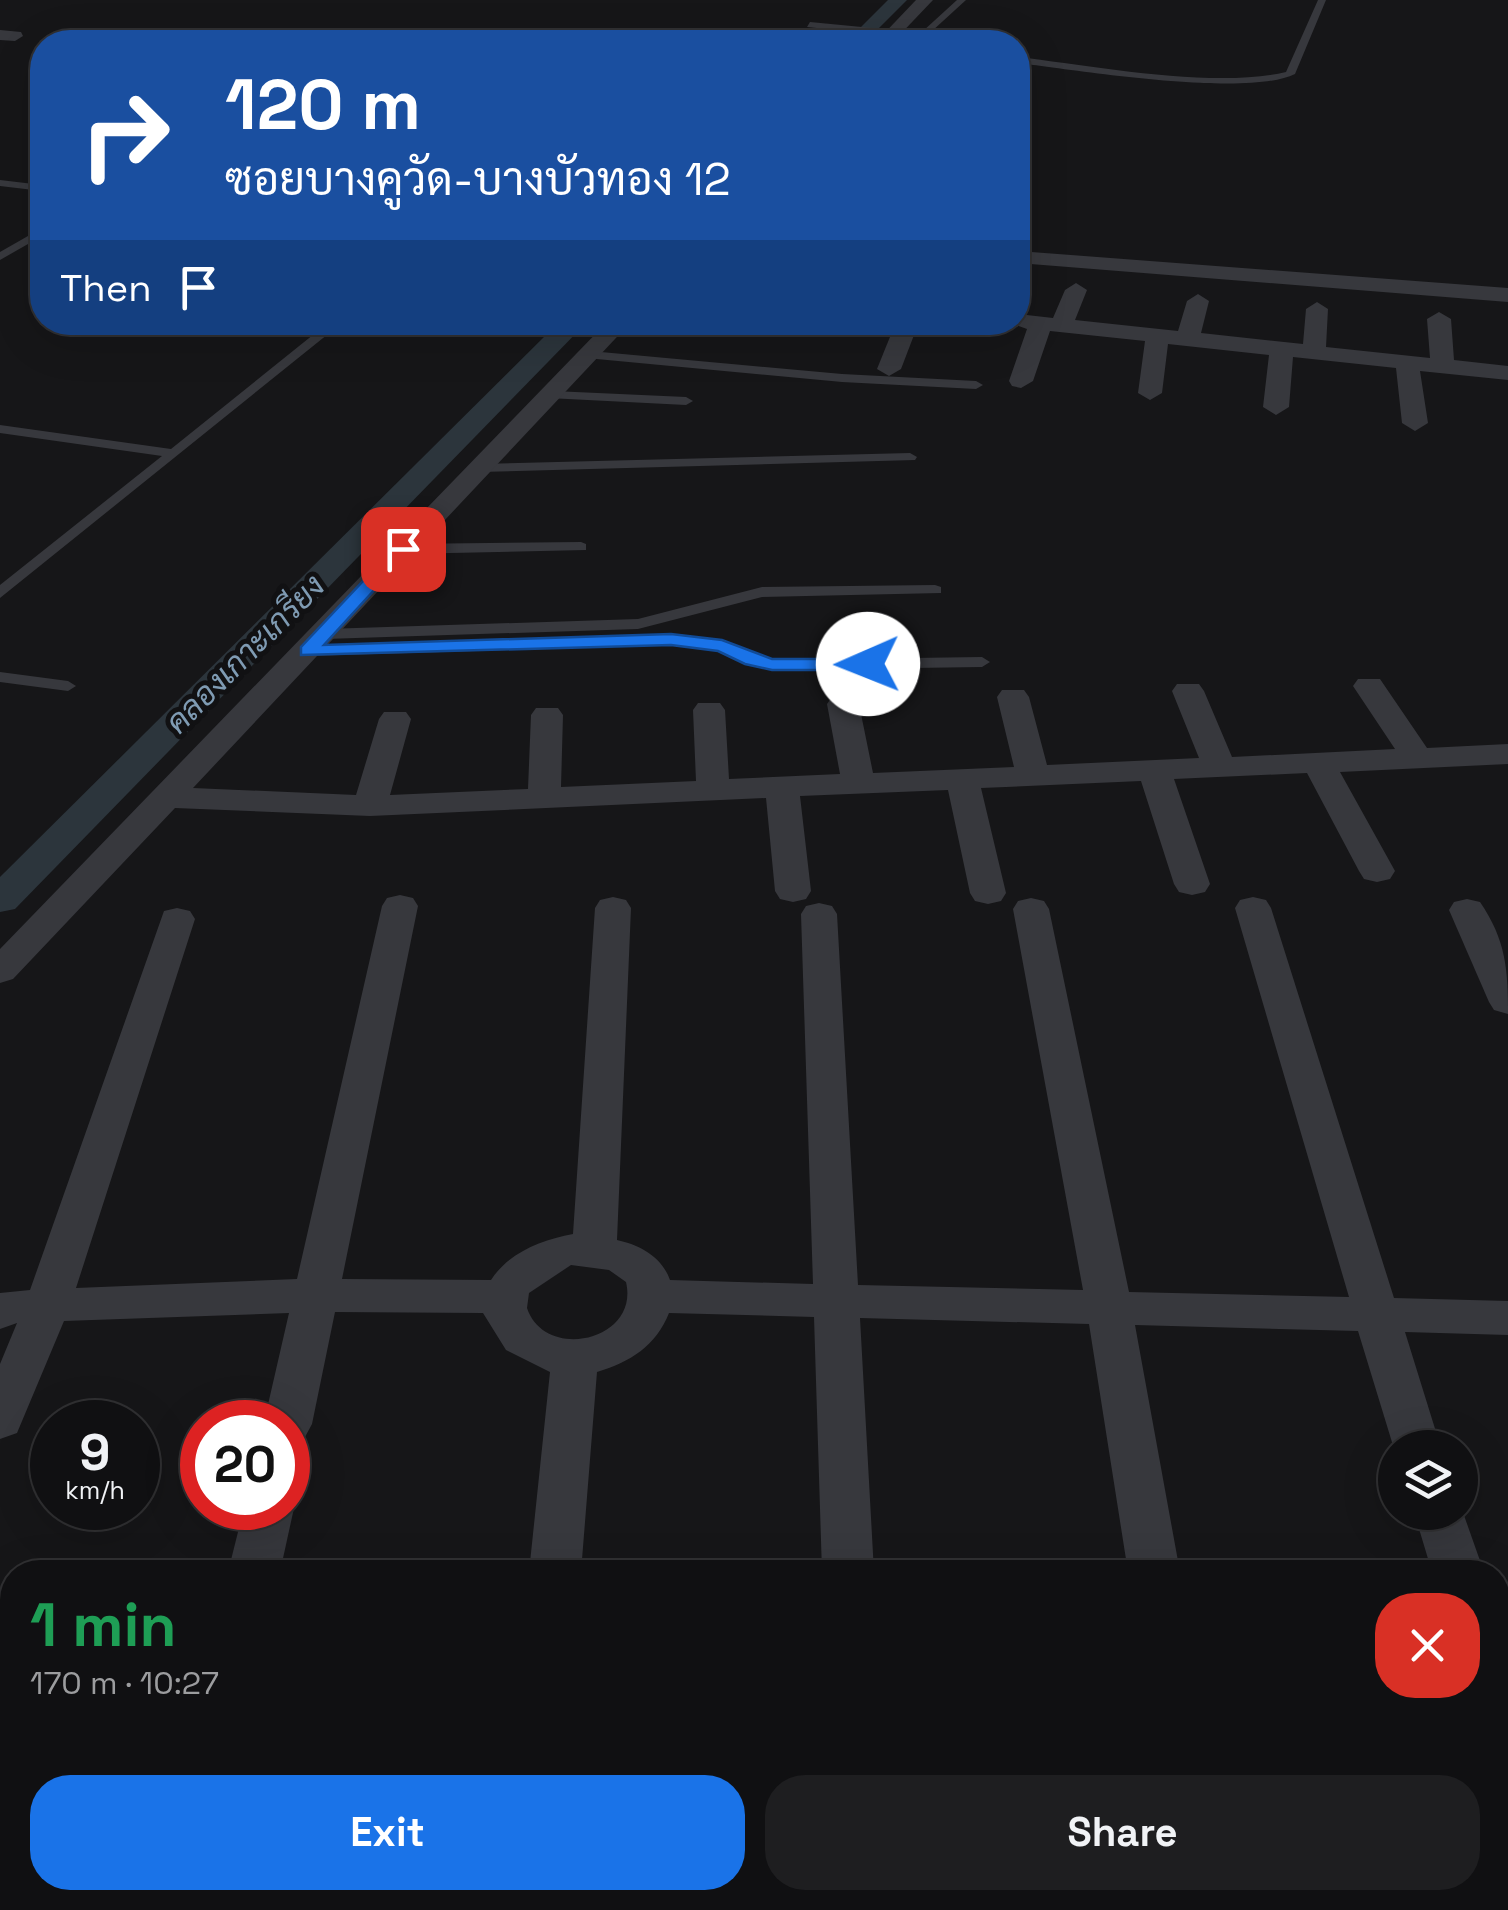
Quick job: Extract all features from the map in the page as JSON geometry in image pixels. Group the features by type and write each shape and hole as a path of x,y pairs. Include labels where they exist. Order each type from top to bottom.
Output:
{"street":[{"path":"897,30 925,0"},
{"path":"1030,258 1508,295"},
{"path":"1021,381 1040,323 1076,290"},
{"path":"1188,339 1198,301"},
{"path":"1314,352 1317,308"},
{"path":"1439,320 1443,366"},
{"path":"1040,323 1508,373"},
{"path":"0,971 608,335"},
{"path":"889,368 903,335"},
{"path":"1150,393 1157,336"},
{"path":"1276,407 1282,349"},
{"path":"1406,362 1414,423"},
{"path":"1369,686 1417,758"},
{"path":"1188,692 1219,766"},
{"path":"1014,698 1033,774"},
{"path":"842,704 858,782"},
{"path":"709,710 713,791"},
{"path":"544,799 548,715"},
{"path":"370,806 395,719"},
{"path":"165,797 370,806 1506,756"},
{"path":"1318,762 1377,871"},
{"path":"1154,769 1192,884"},
{"path":"962,778 988,892"},
{"path":"782,786 806,903 836,1300 847,1560"},
{"path":"293,1400 400,906"},
{"path":"594,1249 614,908"},
{"path":"1253,908 1412,1430"},
{"path":"1031,909 1108,1306 1152,1560"},
{"path":"1467,910 1503,979"},
{"path":"1,1413 14,1305 178,920"},
{"path":"594,1249 635,1264 648,1279 653,1296 650,1314 640,1331 600,1353 551,1354 530,1345 514,1332 506,1315 506,1297 513,1280 528,1265 559,1252 594,1249"},
{"path":"14,1305 317,1295 506,1297"},
{"path":"653,1296 1508,1318"},
{"path":"557,1560 575,1356"},
{"path":"257,1560 263,1530"},
{"path":"1445,1530 1454,1560"}],"lane":[{"path":"928,30 962,0"},
{"path":"1030,61 1221,79 1281,78 1290,74 1322,0"},
{"path":"810,25 862,30"},
{"path":"0,183 30,187"},
{"path":"0,257 30,239"},
{"path":"0,246 30,250"},
{"path":"0,594 321,335"},
{"path":"590,355 829,377 976,385"},
{"path":"553,395 686,402"},
{"path":"0,429 172,454"},
{"path":"479,468 910,458"},
{"path":"403,549 580,547"},
{"path":"316,642 638,624 762,592 935,590"},
{"path":"316,642 671,640 722,646 752,660 772,664 982,662"},
{"path":"0,677 68,686"}],"waterway":[{"name":"คลองเกาะเกรียง","path":"867,30 898,0"},
{"name":"คลองเกาะเกรียง","path":"0,900 561,335"}],"route":[{"path":"403,549 308,651 671,640 722,646 752,660 772,664 868,664"}]}
